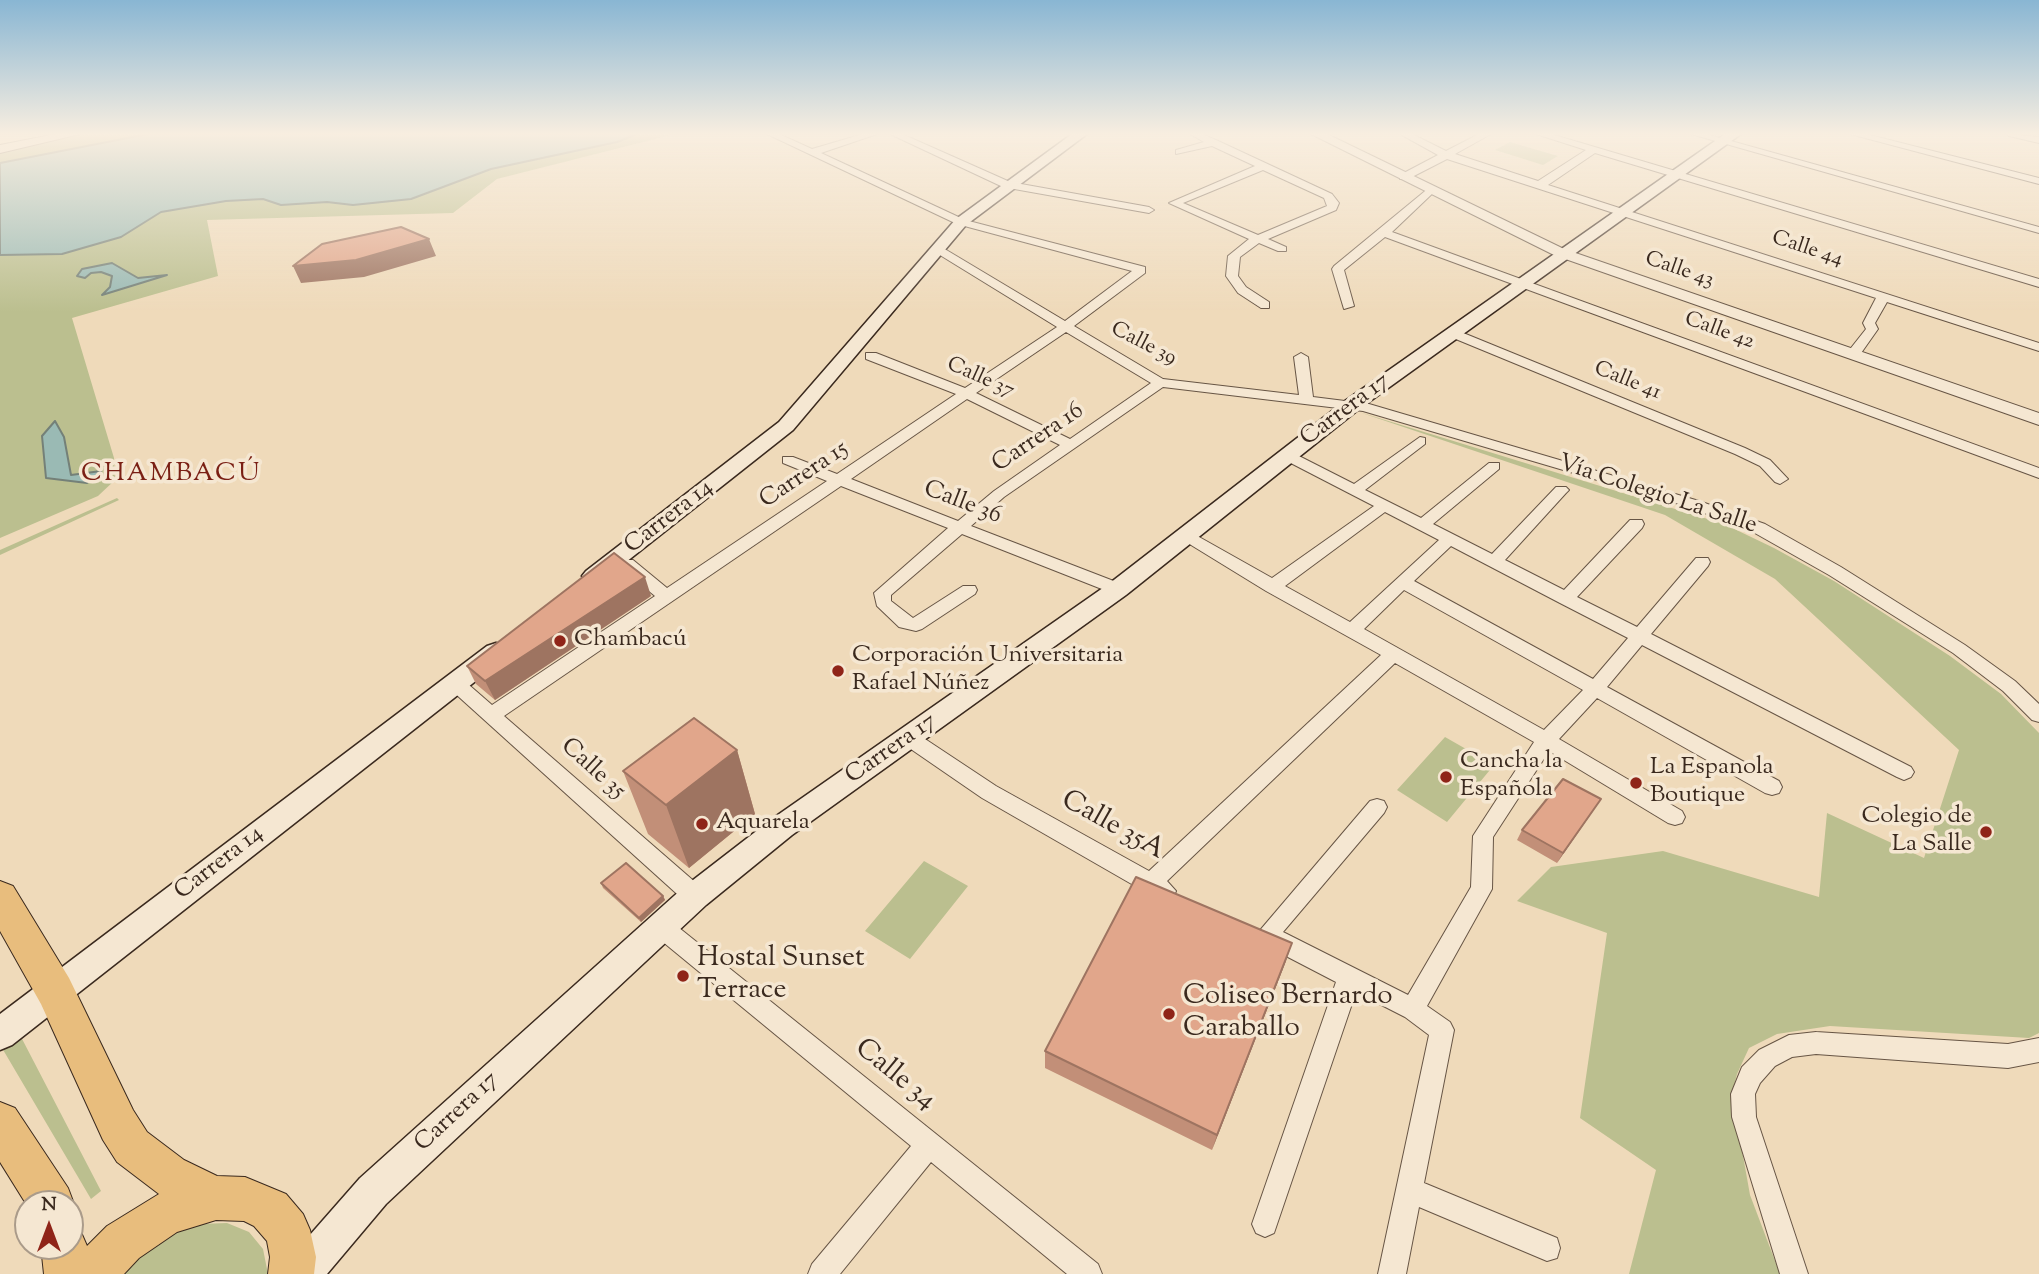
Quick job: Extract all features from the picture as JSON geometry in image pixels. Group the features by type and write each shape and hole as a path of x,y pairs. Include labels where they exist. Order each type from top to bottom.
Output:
{"highway":[{"path":"0,897 55,991 118,1125 132,1147 168,1176 216,1198"},
{"path":"0,1123 43,1190"},
{"path":"91,1274 123,1241 161,1216 189,1204 216,1198 246,1199 270,1210 286,1230 293,1257 291,1274"}],"main road":[{"name":"Carrera 14","path":"578,589 786,426 961,222 996,193"},
{"name":"Carrera 17","path":"302,1274 373,1191 695,896 782,827 1118,589 1352,405 1451,332 1650,193"},
{"name":"Carrera 14","path":"0,1034 507,643"}],"street":[{"path":"901,193 961,222"},
{"path":"1055,193 1149,210"},
{"path":"1197,193 1174,203 1282,249"},
{"path":"1265,306 1242,290 1230,267 1234,256 1241,248 1257,239 1332,208 1334,203 1322,193"},
{"path":"1348,306 1338,269 1384,233 1426,193"},
{"name":"Calle 43","path":"1437,193 1565,254 2039,419"},
{"name":"Calle 44","path":"1566,193 2039,347"},
{"path":"1738,193 2039,283"},
{"path":"1917,193 2039,230"},
{"name":"Carrera 15","path":"491,715 1065,327 1141,270 961,222"},
{"name":"Calle 42","path":"1384,233 2039,473"},
{"name":"Calle 39","path":"939,250 1160,383 1352,405"},
{"path":"1854,353 1872,329 1869,323 1884,295"},
{"name":"Calle 41","path":"1451,332 1740,451 1765,463 1780,479"},
{"name":"Calle 37","path":"871,356 964,393 1071,445"},
{"path":"1301,357 1307,399"},
{"name":"Carrera 16","path":"970,590 916,625 905,623 889,610 883,602 882,593 957,526 1160,383"},
{"name":"Vía Colegio La Salle","path":"1352,405 1694,504 1759,528 1835,571 1959,649 2009,686 2039,715"},
{"path":"1355,490 1420,441"},
{"path":"1287,456 1904,772"},
{"name":"Calle 36","path":"788,460 1118,589"},
{"path":"1422,525 1494,466"},
{"path":"1494,562 1561,490"},
{"path":"1272,587 1384,506"},
{"path":"1566,599 1636,524"},
{"path":"1186,537 1546,740 1675,817"},
{"path":"1352,630 1449,539"},
{"path":"619,557 668,597"},
{"path":"1413,1009 1481,889 1484,868 1483,836 1546,740 1594,690 1702,562"},
{"path":"1404,583 1772,787"},
{"path":"1150,884 1393,654"},
{"name":"Calle 35","path":"455,683 695,896"},
{"name":"Calle 35A","path":"909,738 989,792 1150,884 1186,900"},
{"path":"1268,935 1377,807"},
{"path":"1244,925 1413,1009 1442,1030 1412,1191 1392,1274"},
{"name":"Calle 34","path":"660,926 1088,1274"},
{"path":"1265,1224 1349,978"},
{"path":"1794,1274 1744,1117 1743,1094 1751,1075 1767,1058 1789,1046 1816,1043 2008,1056 2039,1050"},
{"path":"822,1274 929,1145"},
{"path":"1412,1191 1547,1248"}],"green space":[{"path":"426,193 478,193 453,213 207,220 218,276 72,318 114,458 115,480 98,496 0,538 0,255 62,254 88,246 161,212 226,201 263,199 282,205 327,202 353,205 411,199"},
{"path":"1359,412 1724,524 1834,581 1950,656 2001,694 2039,733 2039,1033 2029,1038 1830,1026 1777,1034 1749,1048 1737,1074 1732,1094 1750,1195 1780,1274 1629,1274 1656,1170 1580,1118 1607,933 1517,901 1551,867 1663,851 1819,897 1827,813 1924,858 1959,750 1775,579 1665,515"},
{"path":"117,498 119,500 0,555 0,550"},
{"name":"Cancha la Española","path":"1445,737 1494,765 1447,822 1397,790"},
{"path":"924,861 968,886 910,959 865,931"},
{"path":"20,1035 101,1191 91,1199 2,1048"},
{"path":"227,1223 249,1232 263,1249 268,1274 116,1274 169,1234 199,1224"}],"water":[{"path":"0,193 426,193 411,199 353,205 327,202 281,205 263,199 226,201 161,212 121,237 62,254 0,255"},
{"path":"112,263 138,278 167,275 102,295 110,287 112,276 101,272 91,273 85,278 77,276 82,269"},
{"path":"55,421 64,437 71,475 101,471 87,483 46,478 42,436"}],"building":[{"path":"401,227 429,239 356,260 293,266 322,244"},
{"path":"614,553 645,577 485,681 467,666"},
{"path":"694,718 737,750 666,805 623,771"},
{"path":"1563,779 1601,799 1563,853 1522,830"},
{"path":"626,863 663,896 639,918 601,883"},
{"name":"Coliseo Bernardo Caraballo","path":"1136,877 1292,943 1217,1135 1045,1051"}],"place":[{"name":"Chambacú","path":"560,641"},
{"name":"Corporación Universitaria Rafael Núñez","path":"838,671"},
{"name":"Cancha la Española","path":"1446,777"},
{"name":"La Espanola Boutique","path":"1636,783"},
{"name":"Aquarela","path":"702,824"},
{"name":"Colegio de La Salle","path":"1986,832"},
{"name":"Hostal Sunset Terrace","path":"683,976"},
{"name":"Coliseo Bernardo Caraballo","path":"1169,1014"}],"district":[{"name":"CHAMBACÚ","path":"171,476"}]}
